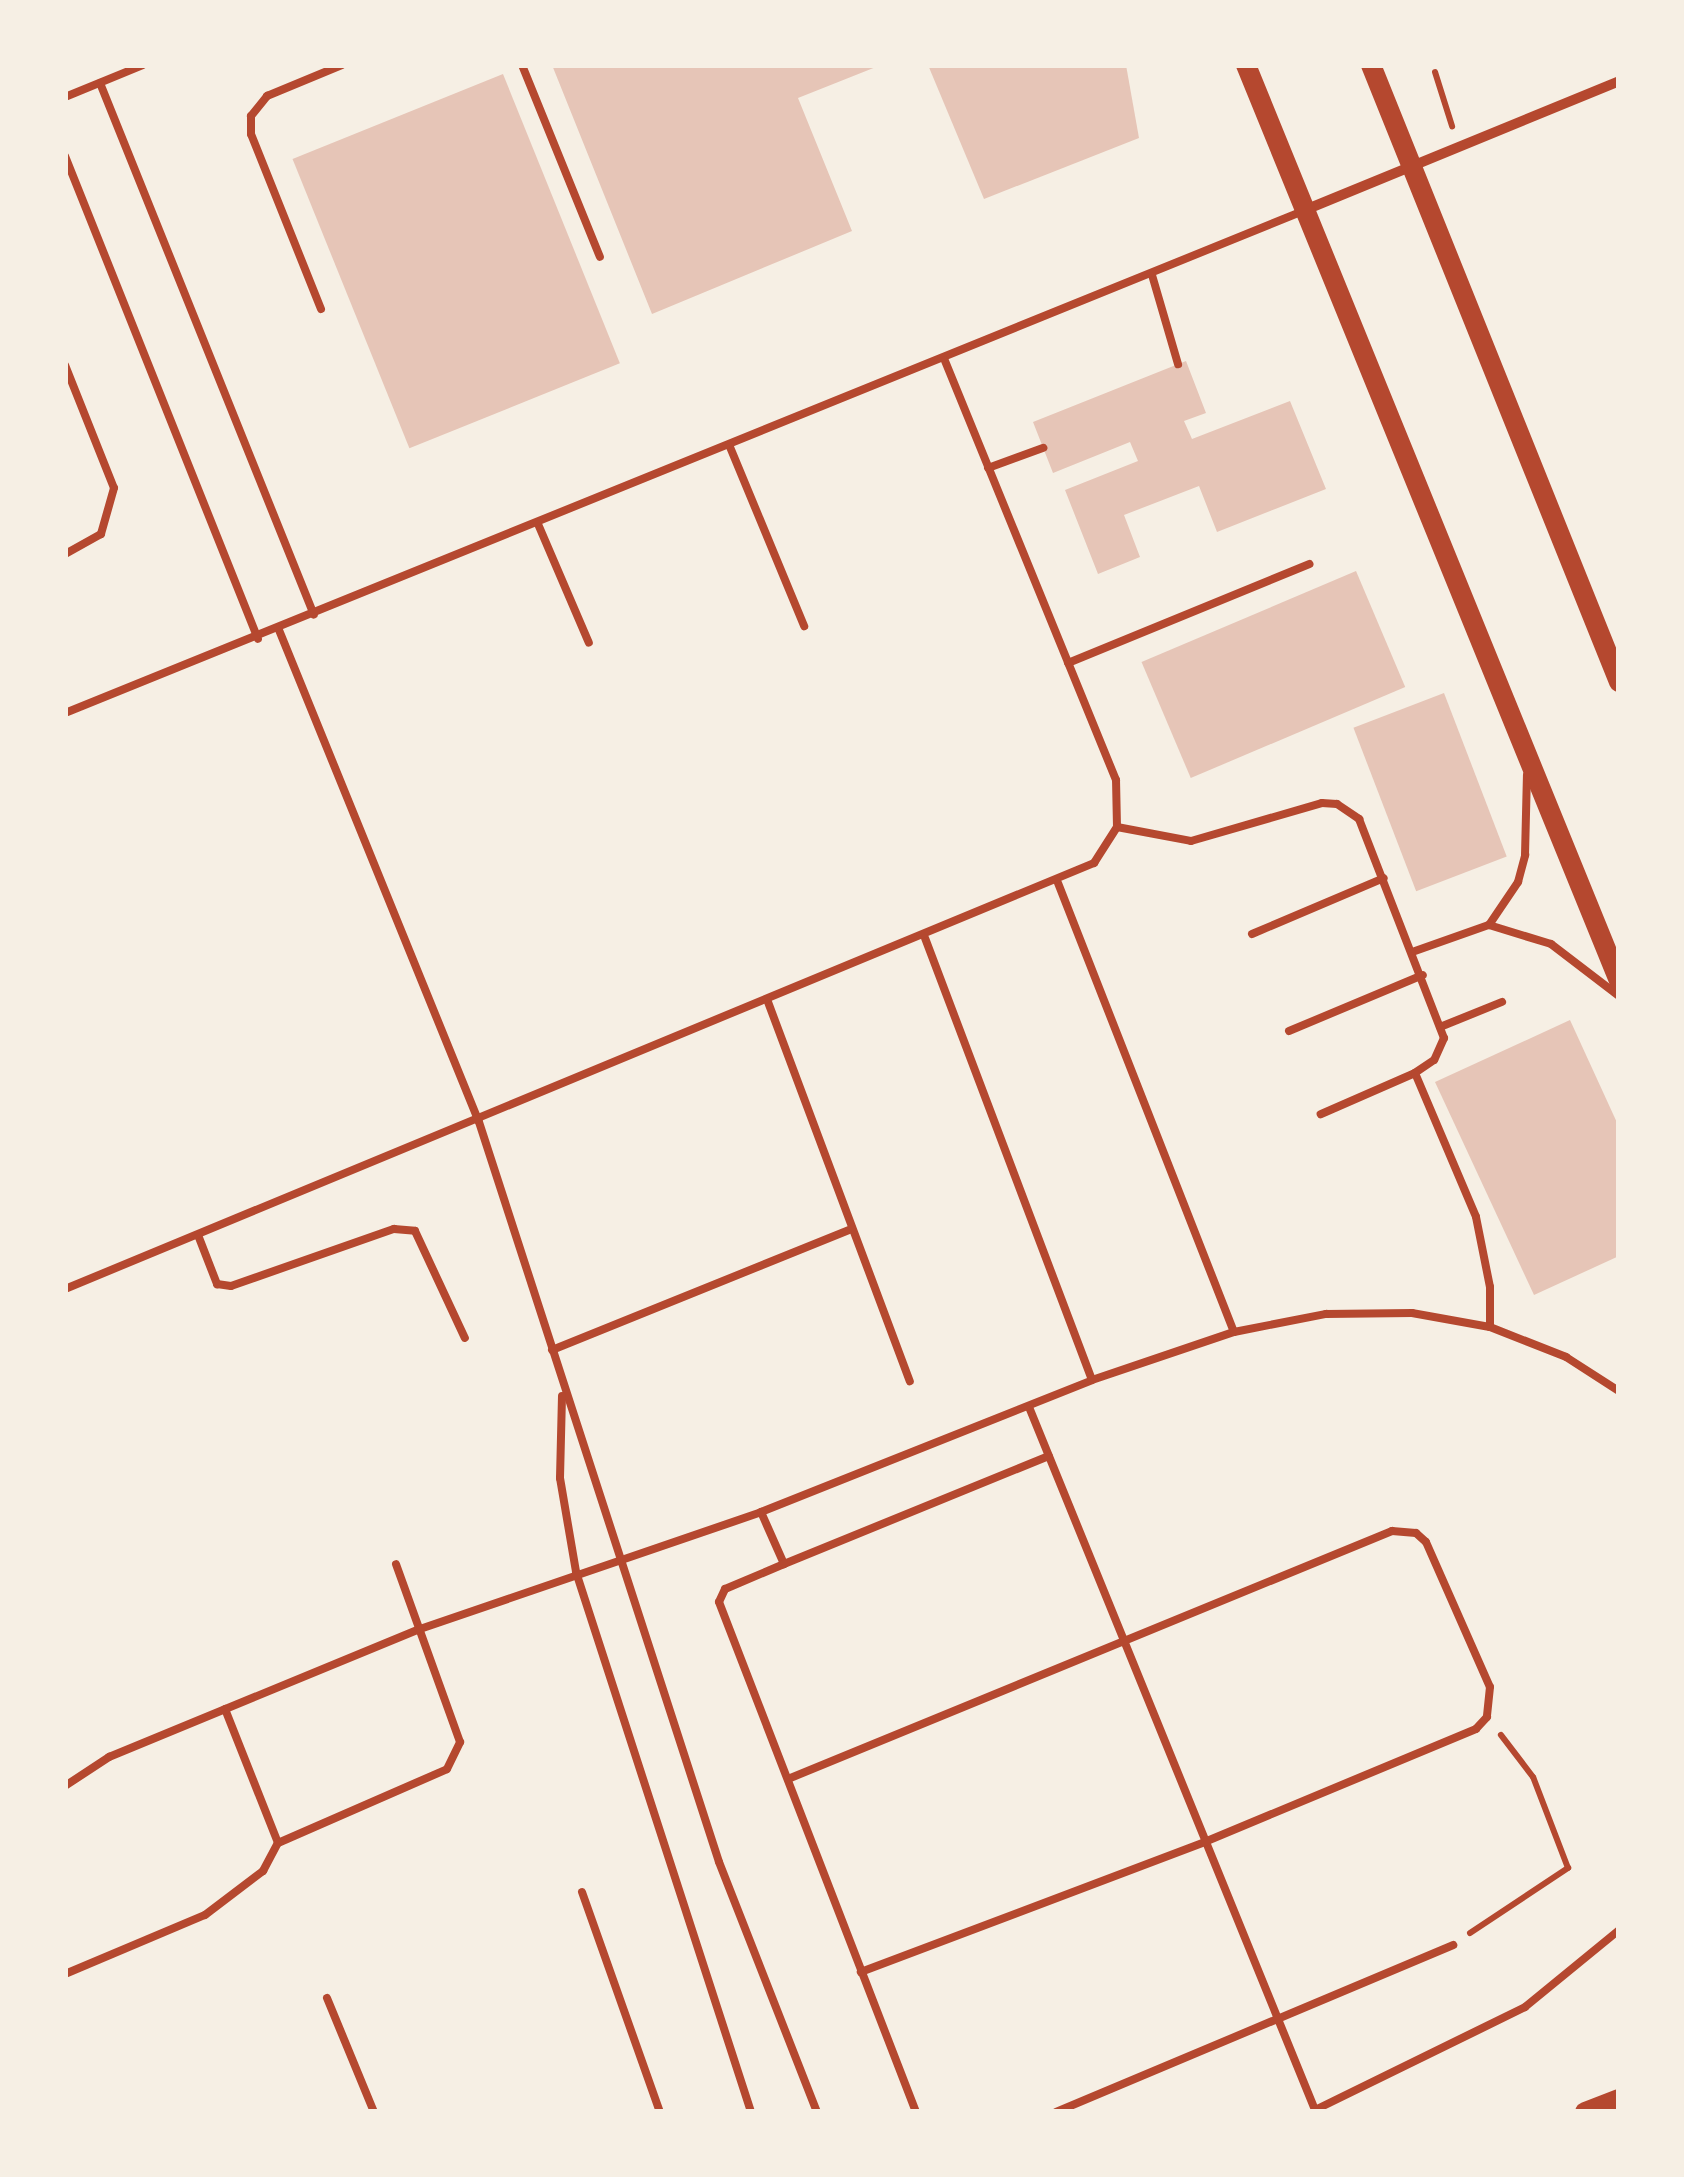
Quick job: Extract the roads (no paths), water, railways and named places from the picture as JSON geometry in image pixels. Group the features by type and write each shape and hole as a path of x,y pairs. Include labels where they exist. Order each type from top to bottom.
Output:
{"main road":[{"path":"1246,65 1619,981"},
{"path":"1371,65 1619,682"},
{"path":"1586,2112 1619,2099"}],"street":[{"path":"1304,211 1619,81"}],"lane":[{"path":"65,96 144,65"},
{"path":"320,310 251,134 251,116 267,96 342,65"},
{"path":"522,65 600,256"},
{"path":"100,83 314,615"},
{"path":"65,156 258,639"},
{"path":"65,712 258,639 1304,211"},
{"path":"1152,274 1178,364"},
{"path":"65,1289 925,938 1094,864 1117,827 1116,780 945,360"},
{"path":"65,365 114,488 101,534 65,554"},
{"path":"730,447 804,626"},
{"path":"988,468 1043,448"},
{"path":"538,524 589,643"},
{"path":"1068,663 1309,564"},
{"path":"279,630 479,1122 562,1391 624,1558 719,1862 817,2112"},
{"path":"1489,926 1518,882 1525,855 1527,759"},
{"path":"1117,827 1191,841 1337,804 1358,819 1415,951 1440,1027 1440,1053 1414,1073 1321,1114"},
{"path":"1252,934 1384,878"},
{"path":"1058,883 1234,1332"},
{"path":"1415,951 1489,926 1550,944 1619,996"},
{"path":"925,938 1092,1380"},
{"path":"1289,1031 1423,975"},
{"path":"768,1002 910,1381"},
{"path":"1440,1027 1502,1002"},
{"path":"1414,1073 1476,1217 1488,1270 1490,1327"},
{"path":"198,1236 217,1284 231,1286 394,1229 415,1231 465,1338"},
{"path":"552,1350 851,1229"},
{"path":"65,1786 109,1757 420,1629 576,1572 762,1512 1092,1380 1234,1332 1326,1314 1412,1313 1490,1327 1566,1357 1619,1391"},
{"path":"562,1391 560,1478 576,1572 751,2112"},
{"path":"1029,1407 1315,2110 1525,2007 1619,1930"},
{"path":"916,2112 720,1602 726,1589 1049,1456"},
{"path":"762,1512 784,1564"},
{"path":"788,1778 1405,1530 1426,1542 1490,1688 1487,1716 1476,1729 1205,1842 861,1972"},
{"path":"65,1974 205,1915 263,1872 278,1843 432,1780 456,1756 460,1742 396,1564"},
{"path":"226,1709 278,1843"},
{"path":"582,1892 660,2112"},
{"path":"1056,2112 1453,1945"},
{"path":"326,1998 374,2112"}]}
